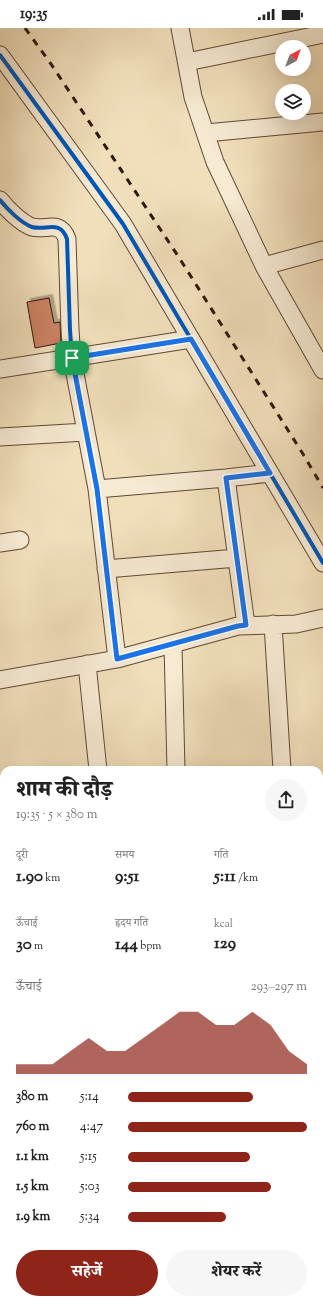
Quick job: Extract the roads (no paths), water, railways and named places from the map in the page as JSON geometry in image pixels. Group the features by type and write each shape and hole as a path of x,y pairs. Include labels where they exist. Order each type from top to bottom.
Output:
{"street":[{"path":"180,28 193,97 215,162 264,266 317,348 323,370"},
{"path":"187,62 323,34"},
{"path":"0,55 123,224 323,563"},
{"path":"206,133 323,122"},
{"path":"0,200 9,211 31,226 39,228 54,227 60,229 67,239 72,358 97,489 117,659"},
{"path":"264,266 323,250"},
{"path":"0,368 191,339"},
{"path":"0,437 86,432"},
{"path":"97,489 270,473"},
{"path":"226,478 246,625"},
{"path":"0,543 20,540"},
{"path":"106,569 237,558"},
{"path":"0,680 117,659 238,626 296,624 323,618"},
{"path":"273,624 282,766"},
{"path":"172,644 176,766"},
{"path":"87,664 98,766"}],"railway":[{"path":"25,28 51,64 178,256 323,488"}]}
